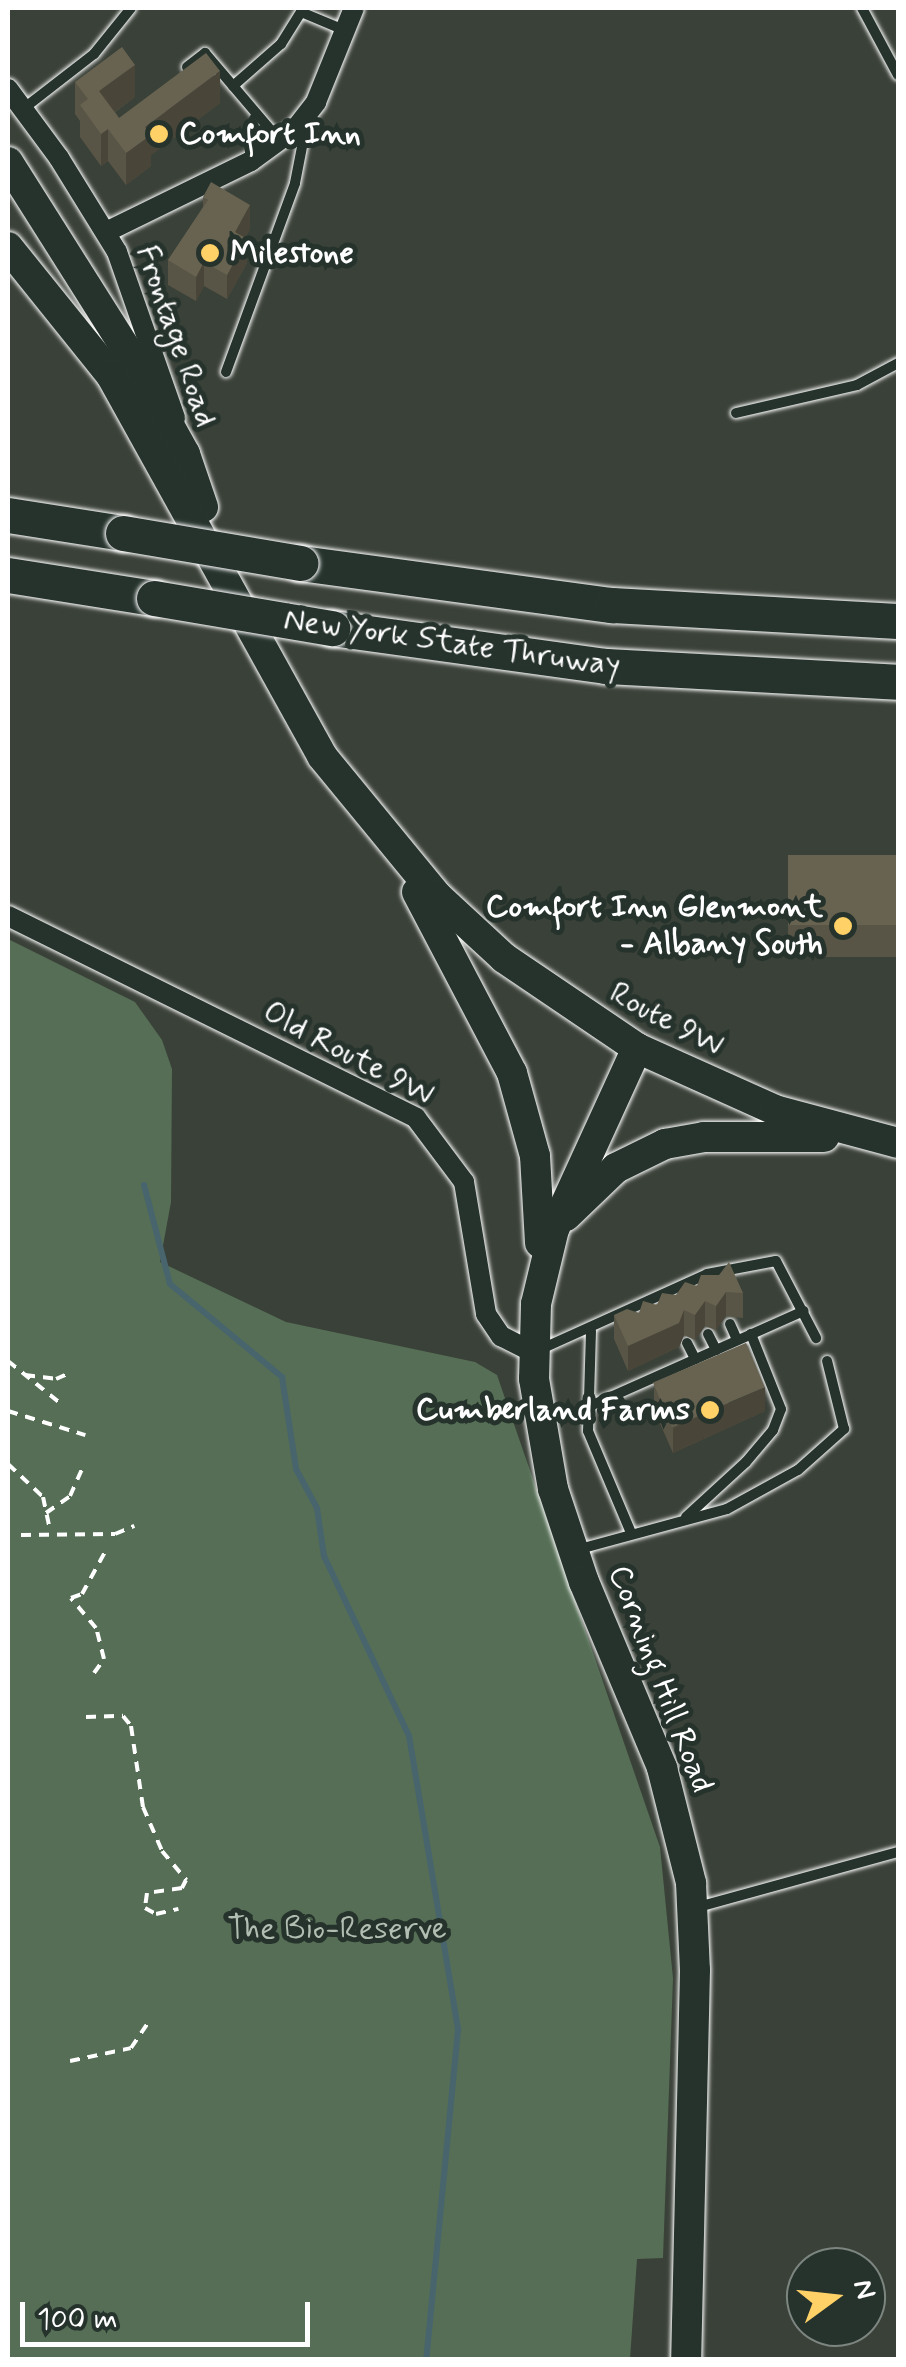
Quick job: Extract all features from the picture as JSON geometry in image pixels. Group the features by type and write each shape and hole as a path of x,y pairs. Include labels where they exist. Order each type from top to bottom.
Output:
{"highway":[{"name":"New York State Thruway","path":"8,516 300,563 612,605 898,621"},
{"name":"New York State Thruway","path":"8,575 332,628 606,666 898,682"}],"main road":[{"path":"8,162 84,275 185,454 223,567"},
{"path":"14,251 111,375 223,567 306,730 394,850 488,1017 522,1102 538,1178 541,1275"},
{"name":"Route 9W","path":"394,850 504,958 638,1048 774,1110 887,1141"},
{"name":"Corning Hill Road","path":"638,1048 554,1229 541,1275 533,1352 540,1432 573,1551 662,1768 687,1859 692,1909 686,2360"},
{"path":"554,1229 616,1168 665,1144 704,1136 887,1141"}],"street":[{"path":"106,232 280,142 308,115 354,8"},
{"name":"Frontage Road","path":"8,89 106,232 144,316 185,454"},
{"name":"Old Route 9W","path":"8,916 416,1118 464,1182 486,1314 501,1336 533,1352"}],"lane":[{"path":"23,108 94,54 131,8"},
{"path":"862,8 898,75"},
{"path":"234,86 281,44 298,10 346,30"},
{"path":"176,76 205,53 280,142"},
{"path":"226,372 295,183 308,115"},
{"path":"736,412 857,385 898,364"},
{"path":"533,1352 590,1331 707,1274 776,1261 816,1338"},
{"path":"707,1274 715,1292"},
{"path":"685,1284 693,1303"},
{"path":"665,1294 672,1312"},
{"path":"646,1304 654,1321"},
{"path":"588,1407 804,1310"},
{"path":"627,1312 634,1330"},
{"path":"730,1324 737,1340"},
{"path":"590,1331 588,1431 604,1480 631,1533"},
{"path":"708,1334 716,1350"},
{"path":"681,1520 710,1500 773,1430 780,1409 751,1334"},
{"path":"687,1344 695,1359"},
{"path":"667,1353 674,1368"},
{"path":"649,1361 656,1376"},
{"path":"573,1551 726,1509 784,1478 844,1429 826,1361"},
{"path":"692,1909 898,1852"}],"path":[{"path":"8,1361 60,1403"},
{"path":"25,1375 56,1379 72,1372"},
{"path":"8,1412 85,1435"},
{"path":"8,1464 42,1497 50,1531"},
{"path":"46,1513 70,1496 84,1465"},
{"path":"21,1535 50,1531 115,1534 134,1526"},
{"path":"94,1673 104,1659 96,1628 70,1598 82,1594 104,1552"},
{"path":"86,1717 122,1716 131,1726 143,1806 162,1851 186,1880 182,1888 146,1893 145,1908 156,1914 178,1909"},
{"path":"70,2061 132,2048 150,2020"}],"green space":[{"name":"The Bio-Reserve","path":"8,939 135,1002 162,1040 172,1069 171,1202 160,1262 286,1322 475,1362 497,1375 660,1847 673,1978 663,2258 637,2259 630,2359 8,2359"}],"building":[{"path":"122,47 135,65 99,91 119,118 206,53 220,71 145,127 151,135 126,153 108,129 101,134 80,105 88,99 75,82"},
{"path":"211,182 250,205 235,232 247,239 227,275 204,262 196,277 168,260 208,200 203,197"},
{"path":"788,855 898,855 898,925 788,925"},
{"path":"729,1262 743,1293 726,1292 716,1306 705,1301 695,1315 684,1310 679,1323 628,1346 614,1315 627,1309 639,1313 643,1301 657,1305 662,1293 676,1295 685,1282 697,1286 701,1275 719,1275"},
{"path":"746,1343 765,1387 672,1427 653,1382"}],"waterway":[{"path":"144,1185 170,1284 282,1377 296,1469 317,1508 324,1556 409,1736 458,2030 426,2360"}],"place":[{"name":"Comfort Inn","path":"159,134"},
{"name":"Milestone","path":"210,253"},
{"name":"Comfort Inn Glenmont - Albany South","path":"843,926"},
{"name":"Cumberland Farms","path":"710,1410"}]}
